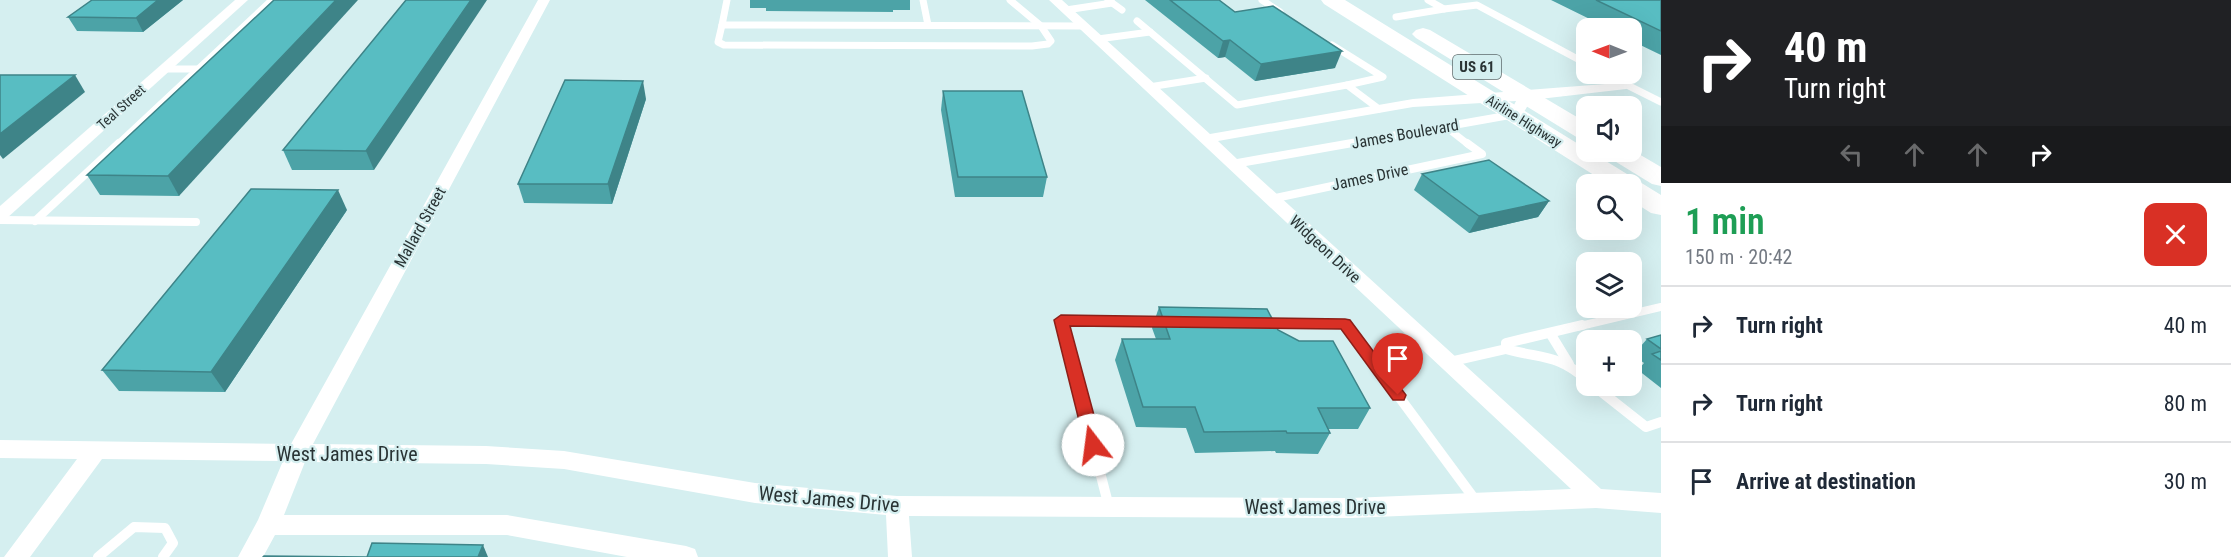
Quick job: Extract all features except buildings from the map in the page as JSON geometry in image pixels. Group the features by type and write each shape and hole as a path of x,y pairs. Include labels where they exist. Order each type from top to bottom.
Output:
{"highway":[{"name":"Airline Highway","path":"1331,0 1486,97 1521,105 1576,128"},
{"name":"Airline Highway","path":"1368,0 1396,17 1521,105 1612,174"},
{"path":"1634,162 1661,178"},
{"path":"1642,195 1661,207"}],"street":[{"name":"Teal Street","path":"0,215 242,0"},
{"name":"Mallard Street","path":"250,557 268,525 297,453 544,0"},
{"name":"Widgeon Drive","path":"1060,5 1596,498"},
{"name":"James Boulevard","path":"1233,164 1446,127 1521,105 1626,85"},
{"path":"1206,139 1413,103 1486,97"},
{"path":"1316,120 1345,144"},
{"name":"West James Drive","path":"0,449 486,454 564,460 754,493 897,506 1351,508 1596,498 1661,503"},
{"path":"16,557 96,451"},
{"path":"897,506 900,557"},
{"path":"268,525 507,525 686,557"}],"lane":[{"path":"34,220 272,0"},
{"path":"727,0 718,42 724,45 1032,46 1048,44 1052,41 1041,26 1010,0"},
{"path":"923,0 928,26"},
{"path":"1262,0 1292,19"},
{"path":"1428,0 1444,9"},
{"path":"1060,5 1110,1 1122,10"},
{"path":"1396,17 1477,5 1576,58"},
{"path":"1137,21 1237,105 1383,77 1322,39"},
{"path":"722,25 1084,26"},
{"path":"1098,39 1150,32"},
{"path":"164,69 198,69"},
{"path":"1149,87 1206,78"},
{"path":"1347,85 1378,109"},
{"path":"1626,85 1661,102"},
{"name":"James Drive","path":"1271,199 1482,154 1446,127"},
{"path":"0,220 195,222"},
{"path":"1506,349 1506,343 1661,307"},
{"path":"1109,507 1061,320 1179,322"},
{"path":"1251,323 1345,324 1478,503"},
{"path":"1550,333 1572,368"},
{"path":"1449,362 1506,349 1551,357 1576,371"},
{"path":"1607,396 1646,427 1661,422"},
{"path":"98,557 134,527 165,528 173,543 164,557"}],"route":[{"path":"1093,445 1061,320 1345,324 1398,395"}]}
